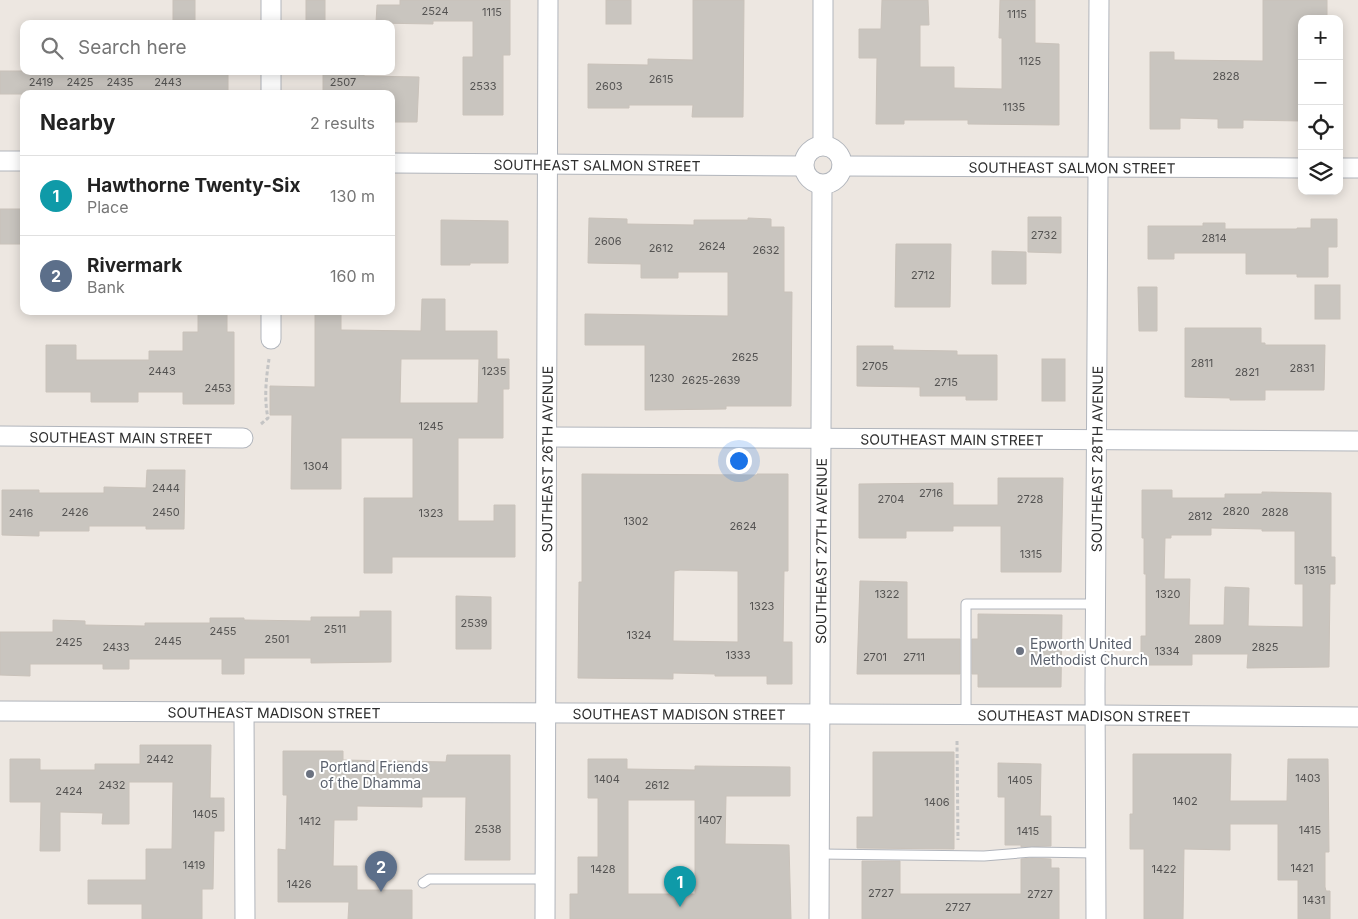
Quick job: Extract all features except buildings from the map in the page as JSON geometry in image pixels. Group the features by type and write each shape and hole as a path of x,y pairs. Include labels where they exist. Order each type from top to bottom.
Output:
{"street":[{"path":"271,0 271,20"},
{"name":"SOUTHEAST 26TH AVENUE","path":"546,919 548,0"},
{"path":"823,0 823,145"},
{"name":"SOUTHEAST 28TH AVENUE","path":"1096,919 1095,715 1099,0"},
{"path":"271,75 271,90"},
{"path":"823,145 835,149 839,154 842,166 838,177 828,184 822,185 811,181 807,177 803,166 806,154 816,146 823,145"},
{"path":"0,161 20,161"},
{"name":"SOUTHEAST SALMON STREET","path":"395,164 803,166"},
{"name":"SOUTHEAST SALMON STREET","path":"842,166 1298,168"},
{"path":"1343,168 1358,168"},
{"name":"SOUTHEAST 27TH AVENUE","path":"819,919 822,185"},
{"path":"271,315 271,339"},
{"name":"SOUTHEAST MAIN STREET","path":"0,436 243,438"},
{"name":"SOUTHEAST MAIN STREET","path":"547,437 1358,441"},
{"name":"SOUTHEAST MADISON STREET","path":"0,711 1358,717"},
{"path":"244,712 245,919"}],"lane":[{"path":"966,715 966,604 1096,604"},
{"path":"820,854 984,856 1032,852 1096,853"},
{"path":"423,883 429,879 546,879"}],"path":[{"path":"261,424 268,418 266,384"},
{"path":"958,741 958,856"}],"place":[{"name":"Epworth United Methodist Church","path":"1020,651"},
{"name":"Portland Friends of the Dhamma","path":"310,774"},
{"name":"Rivermark","path":"381,892"},
{"name":"Hawthorne Twenty-Six","path":"680,907"}]}
